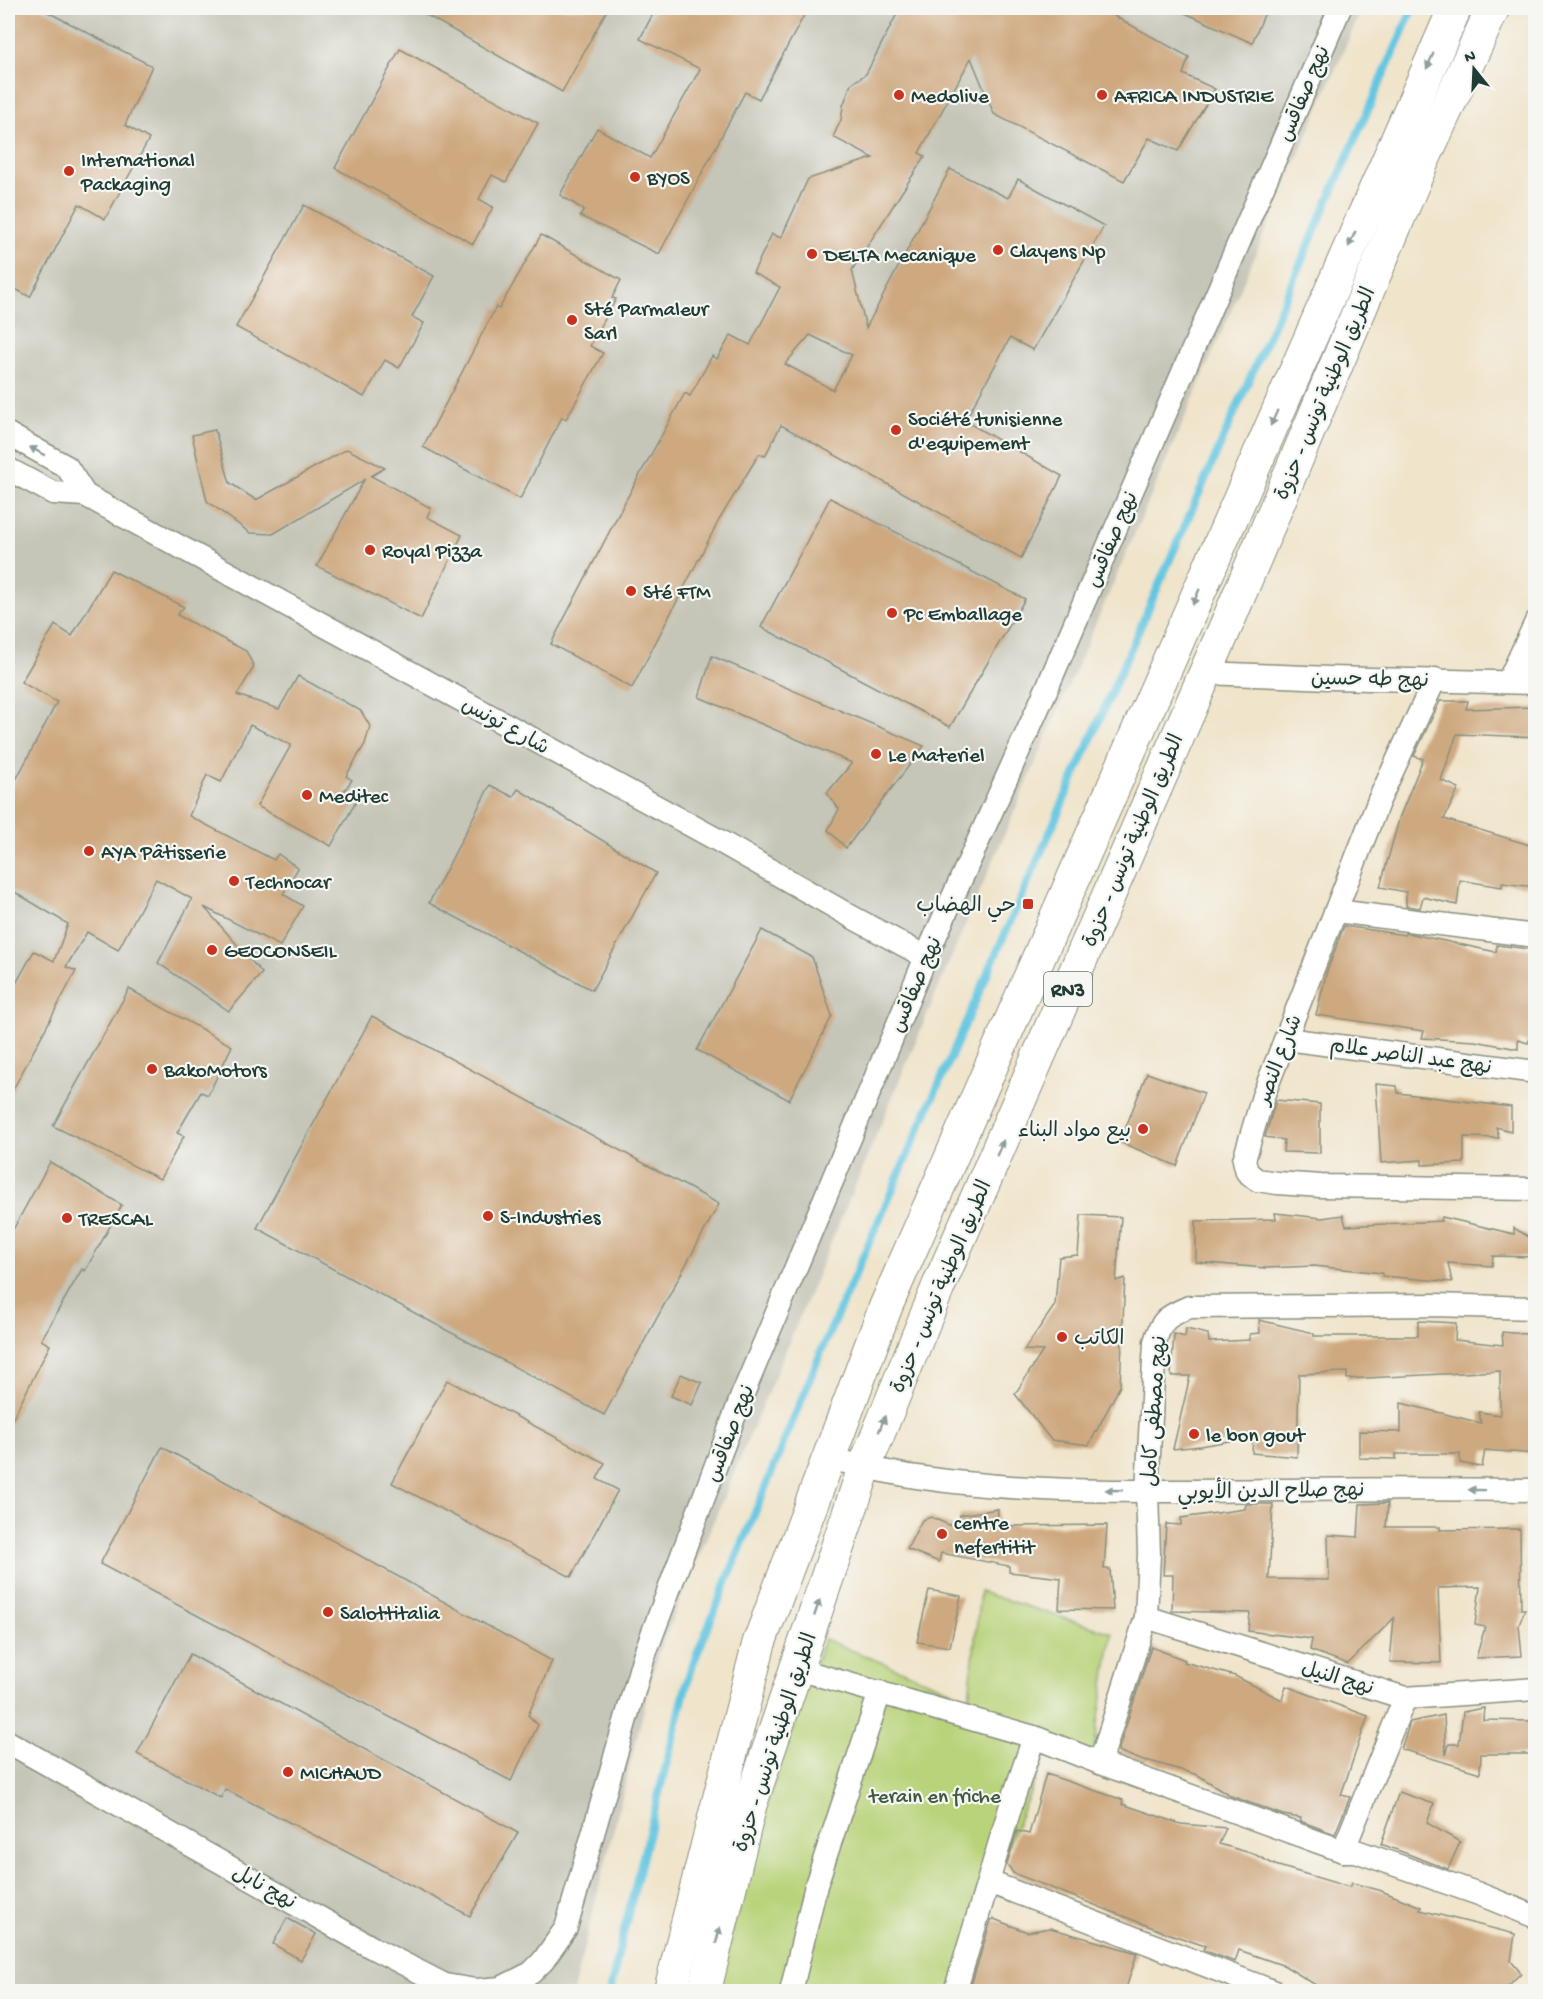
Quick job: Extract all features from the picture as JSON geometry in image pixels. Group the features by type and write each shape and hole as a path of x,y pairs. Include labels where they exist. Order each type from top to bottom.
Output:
{"main road":[{"name":"الطريق الوطنية تونس - حزوة","path":"670,1992 759,1643 886,1306 1455,8"},
{"name":"الطريق الوطنية تونس - حزوة","path":"704,1992 750,1805 865,1466 939,1285 1234,608 1422,162 1493,8"}],"street":[{"name":"نهج صفاقس","path":"531,1973 543,1961 566,1928 644,1656 742,1396 926,957 1047,688 1340,8"},
{"path":"8,435 68,467 86,495"},
{"path":"8,469 53,494 86,495"},
{"name":"شارع تونس","path":"86,495 716,839 926,957"},
{"path":"1508,682 1536,622"},
{"name":"نهج طه حسين","path":"1205,672 1330,678 1536,683"},
{"name":"شارع النصر","path":"1435,679 1379,801 1263,1096 1244,1160 1247,1172 1257,1180 1321,1186 1536,1189"},
{"path":"1336,911 1536,936"},
{"name":"نهج عبد الناصر علام","path":"1286,1039 1536,1072"},
{"name":"نهج مصطفى كامل","path":"1100,1763 1146,1617 1149,1554 1147,1491 1155,1342 1160,1325 1173,1314 1190,1307 1206,1306 1435,1305 1536,1308"},
{"name":"نهج صلاح الدين الأيوبي","path":"828,1458 915,1477 950,1482 1049,1488 1147,1491 1374,1488 1536,1490"},
{"name":"نهج النيل","path":"1146,1617 1405,1698 1536,1689"},
{"path":"797,1669 1034,1737 1343,1851 1356,1851 1479,1894 1536,1917"},
{"path":"791,1992 816,1885 880,1692"},
{"path":"1343,1851 1405,1698"},
{"path":"956,1992 1011,1805 1034,1737"},
{"name":"نهج نابل","path":"8,1743 373,1948 445,1985 476,1990 501,1988 531,1973"},
{"path":"989,1882 1275,1992"}],"shaded area":[{"path":"8,8 1362,8 948,965 658,1653 573,1991 8,1992"}],"green space":[{"name":"terain en friche","path":"980,1592 1112,1633 1091,1769 1045,1756 950,1991 716,1992 762,1819 824,1639 969,1698"}],"building":[{"name":"International Packaging","path":"15,8 40,8 152,66 125,125 149,139 105,219 79,204 30,297 8,285 8,22"},
{"path":"414,8 608,8 562,92"},
{"path":"656,8 808,8 759,99 745,92 659,254 580,216 584,210 560,195 597,128 650,158 700,69 640,39"},
{"path":"900,8 1100,8 1189,57 1183,74 1215,89 1178,151 1149,138 1124,181 994,114 971,58 919,153 925,156 852,270 866,328 950,169 1008,198 1018,179 1104,226 1033,350 1010,338 965,421 1062,476 1021,558 781,425 765,456 759,454 719,520 632,688 551,644 685,393 690,396 712,356 717,359 731,335 750,345 780,287 753,273 772,234 781,238 808,179 873,158 833,137 841,120 843,106 851,84 866,74","holes":["810,335 852,355 833,390 785,364"]},
{"path":"1174,8 1267,8 1252,43"},
{"path":"400,49 538,123 506,182 492,175 479,199 493,207 473,244 335,168"},
{"path":"304,205 434,276 412,317 424,323 399,368 385,360 364,397 236,327"},
{"path":"541,235 621,280 612,298 616,299 590,346 603,353 566,419 562,417 520,499 423,447 496,307 499,309"},
{"path":"215,430 230,483 256,500 347,449 385,468 371,476 431,508 427,517 462,535 421,619 317,566 364,480 273,534 250,533 207,501 192,435"},
{"name":"Pc Emballage","path":"830,498 1025,599 950,727 761,627"},
{"path":"111,570 184,607 177,615 246,651 254,667 237,695 279,709 298,676 361,711 370,726 365,744 346,776 352,780 344,791 358,798 331,846 257,806 291,745 250,725 221,782 207,775 189,816 274,860 278,854 298,868 283,894 303,906 280,946 204,907 262,973 229,1011 158,963 192,899 156,879 118,950 87,932 66,967 76,971 8,1099 8,998 34,951 54,961 68,924 8,888 8,795 57,702 21,682 55,625 72,636"},
{"name":"Le Materiel","path":"712,656 924,746 846,848 828,830 839,809 827,793 852,763 699,697"},
{"path":"1440,701 1468,701 1466,709 1536,707 1536,737 1457,734 1441,780 1459,788 1444,819 1536,847 1536,887 1502,883 1502,887 1460,880 1457,905 1423,897 1420,908 1406,906 1406,892 1380,887 1400,816 1423,759 1414,756"},
{"path":"490,785 513,797 518,789 656,873 592,990 429,903"},
{"path":"1344,926 1405,935 1405,933 1412,934 1496,952 1497,945 1536,950 1536,998 1532,1033 1528,1043 1518,1040 1518,1049 1475,1041 1422,1038 1424,1031 1316,1015 1327,971"},
{"path":"762,930 812,957 832,1016 789,1100 697,1050"},
{"name":"BakoMotors","path":"129,989 232,1046 208,1095 201,1092 177,1133 184,1136 160,1179 53,1126"},
{"name":"S-Industries","path":"372,1016 719,1204 604,1415 257,1228"},
{"path":"1147,1073 1204,1093 1177,1166 1120,1142"},
{"path":"1376,1084 1397,1086 1398,1093 1511,1107 1511,1131 1496,1127 1499,1138 1464,1137 1464,1163 1422,1165 1422,1160 1381,1163"},
{"path":"1276,1100 1320,1104 1320,1153 1283,1152 1284,1140 1265,1137"},
{"path":"50,1162 122,1205 85,1271 82,1269 41,1340 50,1345 8,1428 8,1239"},
{"path":"1275,1213 1322,1218 1343,1215 1346,1226 1441,1221 1442,1217 1514,1234 1514,1228 1536,1241 1536,1257 1493,1256 1492,1266 1448,1263 1452,1282 1382,1276 1382,1273 1314,1266 1265,1268 1196,1262 1196,1221 1276,1219"},
{"path":"1081,1215 1121,1217 1116,1281 1125,1278 1120,1386 1089,1445 1051,1440 1015,1394 1043,1351 1024,1350 1055,1305 1059,1257 1078,1255"},
{"path":"1259,1320 1314,1333 1314,1336 1418,1336 1418,1321 1456,1323 1455,1340 1503,1345 1502,1332 1536,1335 1536,1454 1485,1450 1482,1467 1460,1463 1460,1454 1396,1454 1396,1459 1359,1458 1359,1431 1401,1432 1401,1403 1481,1423 1479,1412 1500,1415 1500,1371 1347,1379 1347,1372 1299,1374 1297,1457 1252,1453 1253,1437 1173,1449 1190,1376 1171,1376 1174,1334 1185,1337 1186,1329 1208,1334 1209,1342 1250,1340 1250,1334 1260,1333"},
{"path":"681,1374 702,1383 692,1405 671,1396"},
{"path":"447,1380 605,1463 597,1479 618,1490 571,1577 392,1483"},
{"name":"Salottitalia","path":"162,1447 552,1661 528,1715 538,1725 511,1781 100,1564"},
{"path":"1388,1503 1386,1527 1440,1527 1440,1530 1520,1529 1521,1609 1525,1609 1519,1625 1522,1656 1476,1658 1485,1627 1475,1625 1480,1587 1438,1588 1441,1663 1390,1662 1394,1618 1348,1664 1310,1650 1312,1639 1248,1631 1250,1613 1172,1611 1173,1575 1163,1575 1166,1524 1181,1525 1181,1518 1245,1509 1246,1504 1273,1504 1269,1579 1329,1580 1328,1535 1358,1537 1360,1504"},
{"path":"998,1509 997,1526 1107,1525 1104,1569 1110,1569 1113,1610 1059,1609 1061,1578 1009,1572 1009,1566 941,1553 939,1562 907,1549 922,1520 931,1517 958,1529 960,1515"},
{"path":"929,1590 961,1596 950,1647 917,1642"},
{"path":"1151,1647 1185,1660 1184,1662 1235,1676 1282,1700 1286,1686 1368,1716 1341,1795 1350,1797 1335,1834 1300,1821 1301,1818 1283,1815 1231,1796 1198,1775 1146,1760 1146,1762 1118,1751"},
{"name":"MICHAUD","path":"190,1654 518,1833 470,1916 225,1789 221,1798 137,1754"},
{"path":"1484,1708 1483,1720 1536,1721 1536,1754 1481,1754 1480,1773 1401,1749 1410,1722 1444,1715 1446,1755 1449,1744 1459,1744 1463,1712"},
{"path":"1046,1774 1123,1800 1122,1804 1181,1824 1226,1828 1219,1844 1254,1854 1275,1865 1349,1887 1352,1883 1379,1890 1421,1907 1420,1910 1515,1934 1511,1961 1521,1973 1502,1992 1327,1992 1285,1966 1239,1950 1235,1962 1203,1950 1205,1946 1013,1873 1007,1864 1017,1831 1029,1834"},
{"path":"1399,1792 1434,1804 1427,1823 1460,1842 1448,1869 1381,1844"},
{"path":"287,1918 316,1934 301,1960 273,1944"},
{"path":"994,1919 1027,1932 1050,1928 1137,1953 1125,1992 969,1992 991,1920"}],"waterway":[{"path":"610,1992 690,1671 823,1347 1413,8"}],"place":[{"name":"Medolive","path":"899,95"},
{"name":"AFRICA INDUSTRIE","path":"1102,95"},
{"name":"International Packaging","path":"69,171"},
{"name":"BYOS","path":"635,177"},
{"name":"Clayens Np","path":"998,250"},
{"name":"DELTA Mecanique","path":"812,254"},
{"name":"Sté Parmaleur Sarl","path":"572,320"},
{"name":"Société tunisienne d'equipement","path":"896,430"},
{"name":"Royal Pizza","path":"370,550"},
{"name":"Sté FTM","path":"631,591"},
{"name":"Pc Emballage","path":"892,613"},
{"name":"Le Materiel","path":"876,754"},
{"name":"Meditec","path":"307,795"},
{"name":"AYA Pâtisserie","path":"89,851"},
{"name":"Technocar","path":"234,881"},
{"name":"حي الهضاب","path":"1028,904"},
{"name":"GEOCONSEIL","path":"212,950"},
{"name":"BakoMotors","path":"152,1069"},
{"name":"بيع مواد البناء","path":"1143,1129"},
{"name":"S-Industries","path":"488,1216"},
{"name":"TRESCAL","path":"67,1218"},
{"name":"الكاتب","path":"1062,1337"},
{"name":"le bon gout","path":"1194,1434"},
{"name":"centre nefertitit","path":"942,1534"},
{"name":"Salottitalia","path":"328,1612"},
{"name":"MICHAUD","path":"288,1772"}]}
